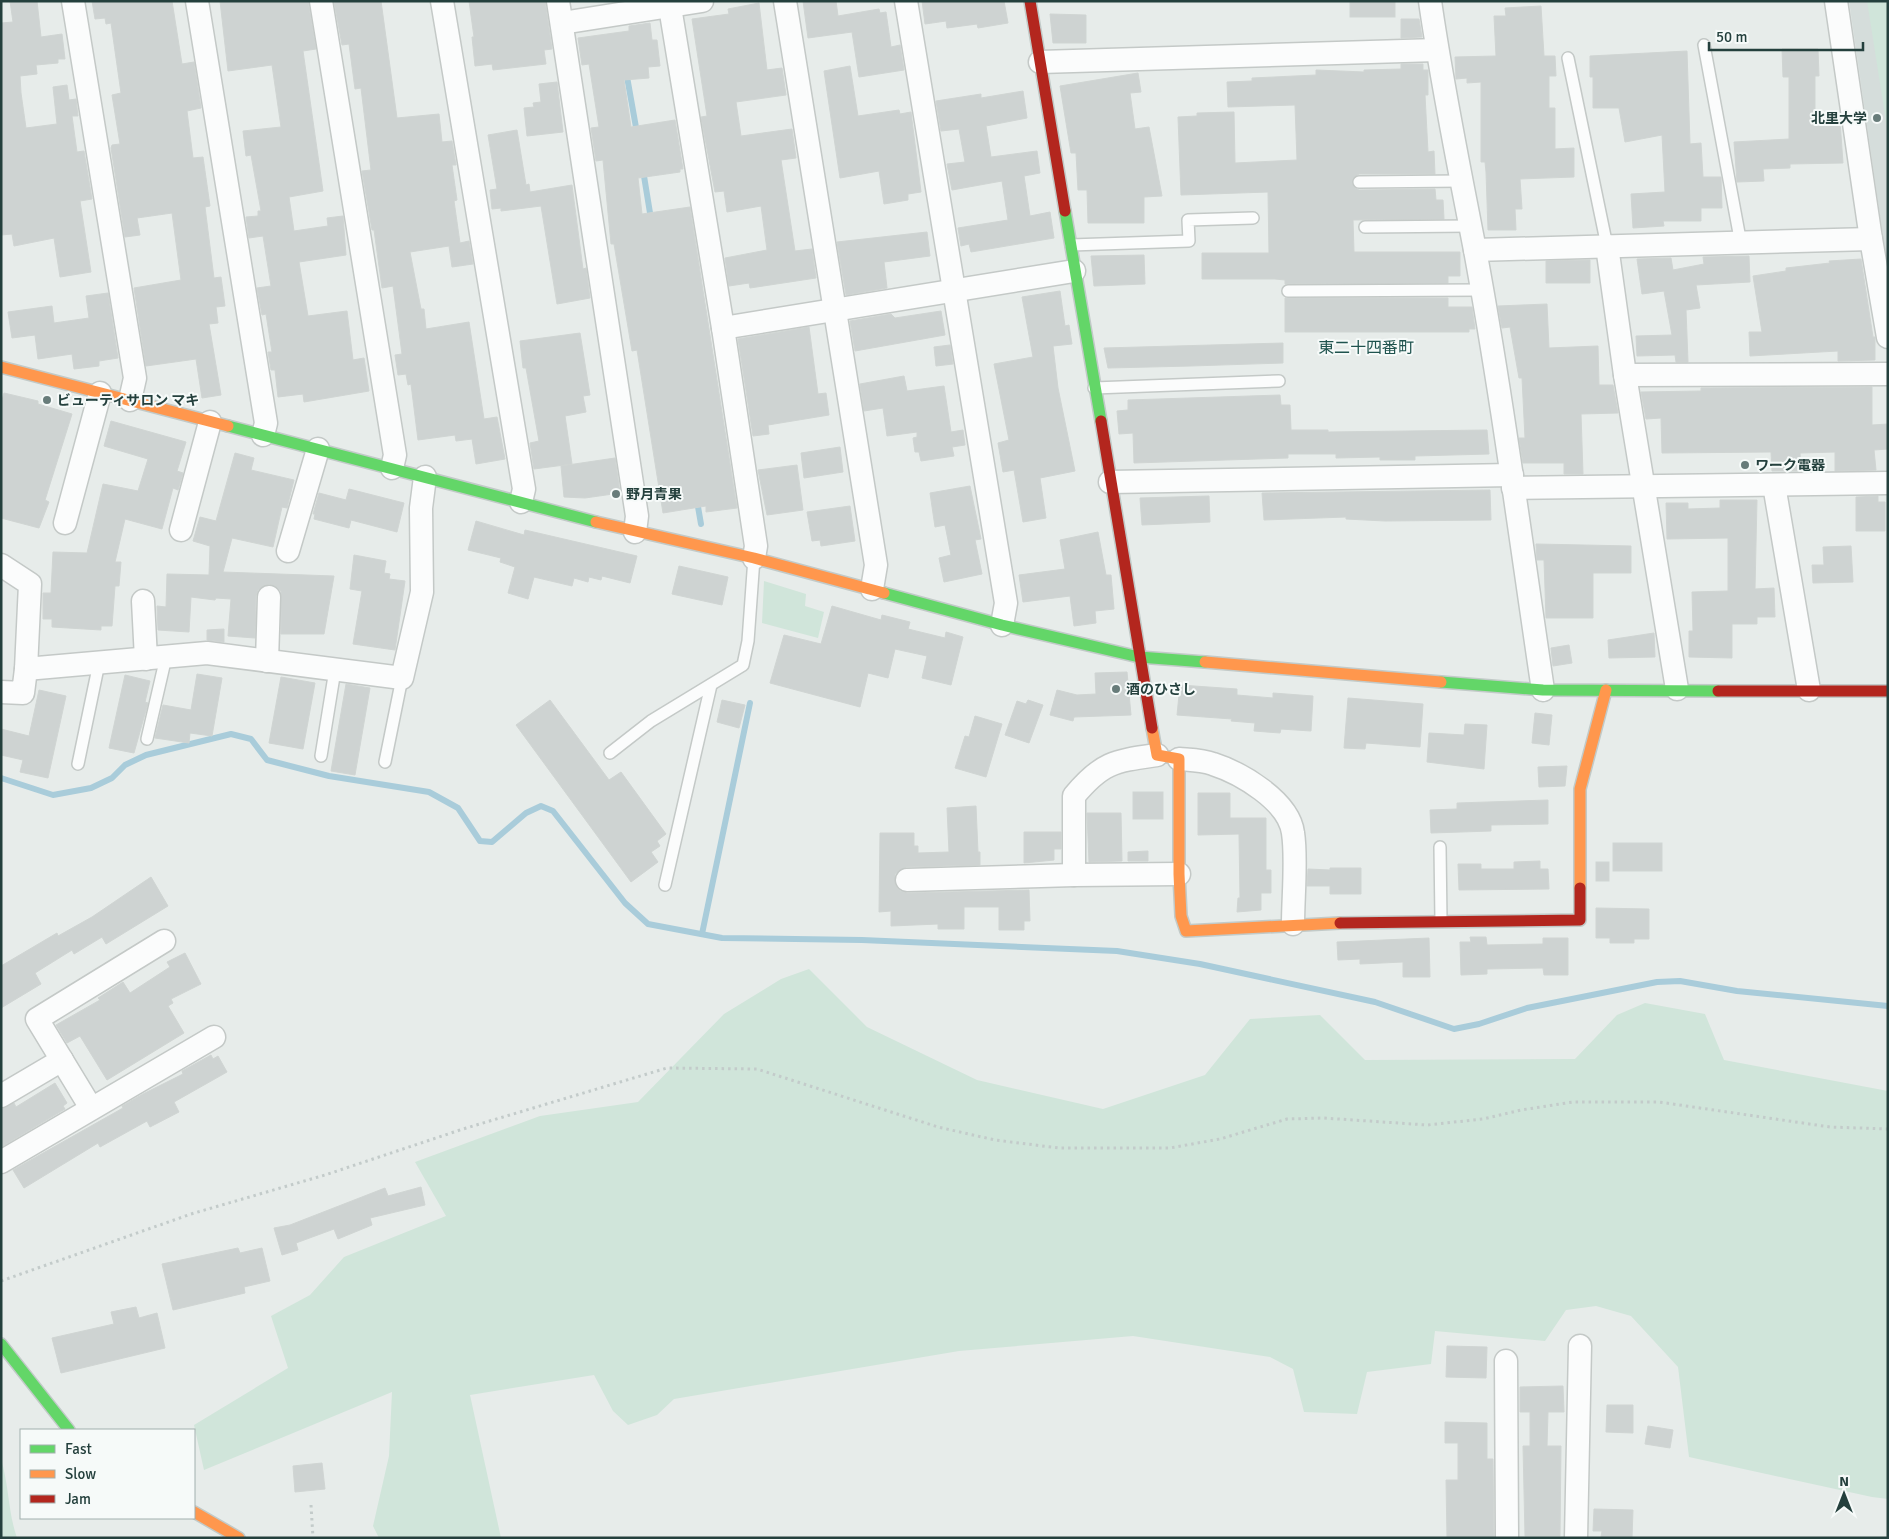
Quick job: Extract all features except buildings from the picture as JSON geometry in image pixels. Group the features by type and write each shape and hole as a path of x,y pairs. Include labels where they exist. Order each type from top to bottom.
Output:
{"street":[{"path":"73,1 135,378 130,400"},
{"path":"198,1 266,423 263,434"},
{"path":"321,1 394,455 392,468"},
{"path":"442,1 524,490 521,502"},
{"path":"558,1 635,506 635,532"},
{"path":"562,23 670,4 702,1"},
{"path":"785,1 876,565 872,589"},
{"path":"906,1 1006,603 1002,625"},
{"path":"1030,1 1074,272 1157,755"},
{"path":"1430,1 1437,50 1475,250 1543,690"},
{"path":"1836,1 1871,239 1888,337"},
{"path":"670,4 723,328 756,546 754,558"},
{"path":"1040,62 1437,50"},
{"path":"1475,250 1871,239"},
{"path":"1607,246 1625,375 1677,689"},
{"path":"723,328 1074,272"},
{"path":"1,367 635,532 754,558 1002,625 1139,657 1543,690 1888,691"},
{"path":"1625,375 1888,374"},
{"path":"65,523 100,393"},
{"path":"181,530 210,422"},
{"path":"288,551 318,449"},
{"path":"26,669 207,653 402,678 422,592 420,508 426,477"},
{"path":"1110,482 1512,481 1643,487 1888,483"},
{"path":"1774,485 1810,690"},
{"path":"1,565 30,584 23,694 1,692"},
{"path":"267,661 269,597"},
{"path":"143,601 156,658"},
{"path":"1179,759 1178,874 1181,916 1186,931 1293,924 1580,920 1580,789 1606,690"},
{"path":"1074,875 1074,796 1097,771 1117,761 1157,755 1212,763 1244,777 1264,792 1288,816 1293,833 1293,924"},
{"path":"907,880 1178,874"},
{"path":"91,1108 37,1019 164,942"},
{"path":"1,1162 214,1037"},
{"path":"1,1096 62,1060"},
{"path":"1,1344 68,1429"},
{"path":"1576,1538 1580,1346"},
{"path":"1506,1362 1507,1538"},
{"path":"195,1513 239,1538"}],"lane":[{"path":"1704,45 1741,244"},
{"path":"1568,58 1607,246"},
{"path":"1359,182 1461,181"},
{"path":"1070,246 1189,242 1188,220 1253,218"},
{"path":"1366,228 1470,226"},
{"path":"1288,291 1481,290"},
{"path":"1094,388 1279,381"},
{"path":"610,753 651,722 743,665 748,641 754,558"},
{"path":"147,739 156,658"},
{"path":"78,764 99,663"},
{"path":"321,756 335,670"},
{"path":"385,762 402,678"},
{"path":"665,885 711,685"},
{"path":"1440,847 1441,921"}],"path":[{"path":"1,1281 191,1214 325,1175 463,1129 667,1068 757,1069 938,1127 995,1140 1059,1148 1170,1148 1220,1139 1287,1119 1324,1118 1427,1125 1483,1119 1521,1110 1573,1102 1660,1102 1830,1127 1888,1130"},
{"path":"311,1505 313,1538"}],"shaded area":[{"name":"北里大学","path":"1849,1 1888,1 1888,268 1883,236"}],"green space":[{"path":"1867,1 1888,1 1888,134"},
{"path":"764,581 806,594 805,606 824,612 818,638 762,623"},
{"path":"809,969 867,1027 977,1080 1103,1109 1205,1075 1250,1019 1320,1015 1365,1060 1575,1059 1617,1015 1645,1003 1705,1014 1724,1060 1888,1091 1888,1499 1689,1457 1678,1367 1631,1316 1596,1306 1566,1310 1545,1341 1435,1331 1431,1364 1367,1372 1357,1414 1304,1412 1293,1369 1270,1357 1133,1336 959,1351 674,1399 657,1415 628,1425 613,1411 594,1375 470,1395 501,1538 379,1538 373,1526 389,1456 392,1392 204,1470 194,1425 288,1368 271,1316 310,1295 344,1257 446,1216 415,1162 540,1116 638,1102 724,1014 781,979"},
{"path":"1,1459 12,1518 17,1538 1,1538"}],"waterway":[{"path":"626,71 637,133"},
{"path":"643,170 651,219"},
{"path":"697,501 701,524"},
{"path":"702,934 750,703"},
{"path":"1,778 53,795 91,788 112,778 125,765 146,755 231,734 251,739 267,760 329,776 429,792 458,808 480,841 492,842 526,813 541,806 553,811 625,903 648,924 722,938 862,940 1117,951 1200,964 1375,1002 1454,1029 1479,1024 1527,1008 1657,982 1680,981 1737,991 1888,1006"}],"traffic: fast":[{"path":"1065,211 1101,421"},
{"path":"228,426 596,522"},
{"path":"884,593 1002,625 1139,657 1205,662"},
{"path":"1441,682 1543,690 1718,691"},
{"path":"1,1344 68,1429"}],"traffic: slow":[{"path":"1,367 228,426"},
{"path":"596,522 754,558 884,593"},
{"path":"1205,662 1441,682"},
{"path":"1580,888 1580,789 1606,690"},
{"path":"1152,728 1157,755 1179,759 1179,874 1181,916 1186,931 1340,923"},
{"path":"195,1513 239,1538"}],"traffic: jam":[{"path":"1030,1 1065,211"},
{"path":"1101,421 1152,728"},
{"path":"1718,691 1888,691"},
{"path":"1340,923 1580,920 1580,888"}],"place":[{"name":"北里大学","path":"1877,118"},
{"name":"ビューティサロン マキ","path":"47,400"},
{"name":"ワーク電器","path":"1745,465"},
{"name":"野月青果","path":"616,494"},
{"name":"酒のひさし","path":"1116,689"}],"district":[{"name":"東二十四番町","path":"1366,348"}]}
